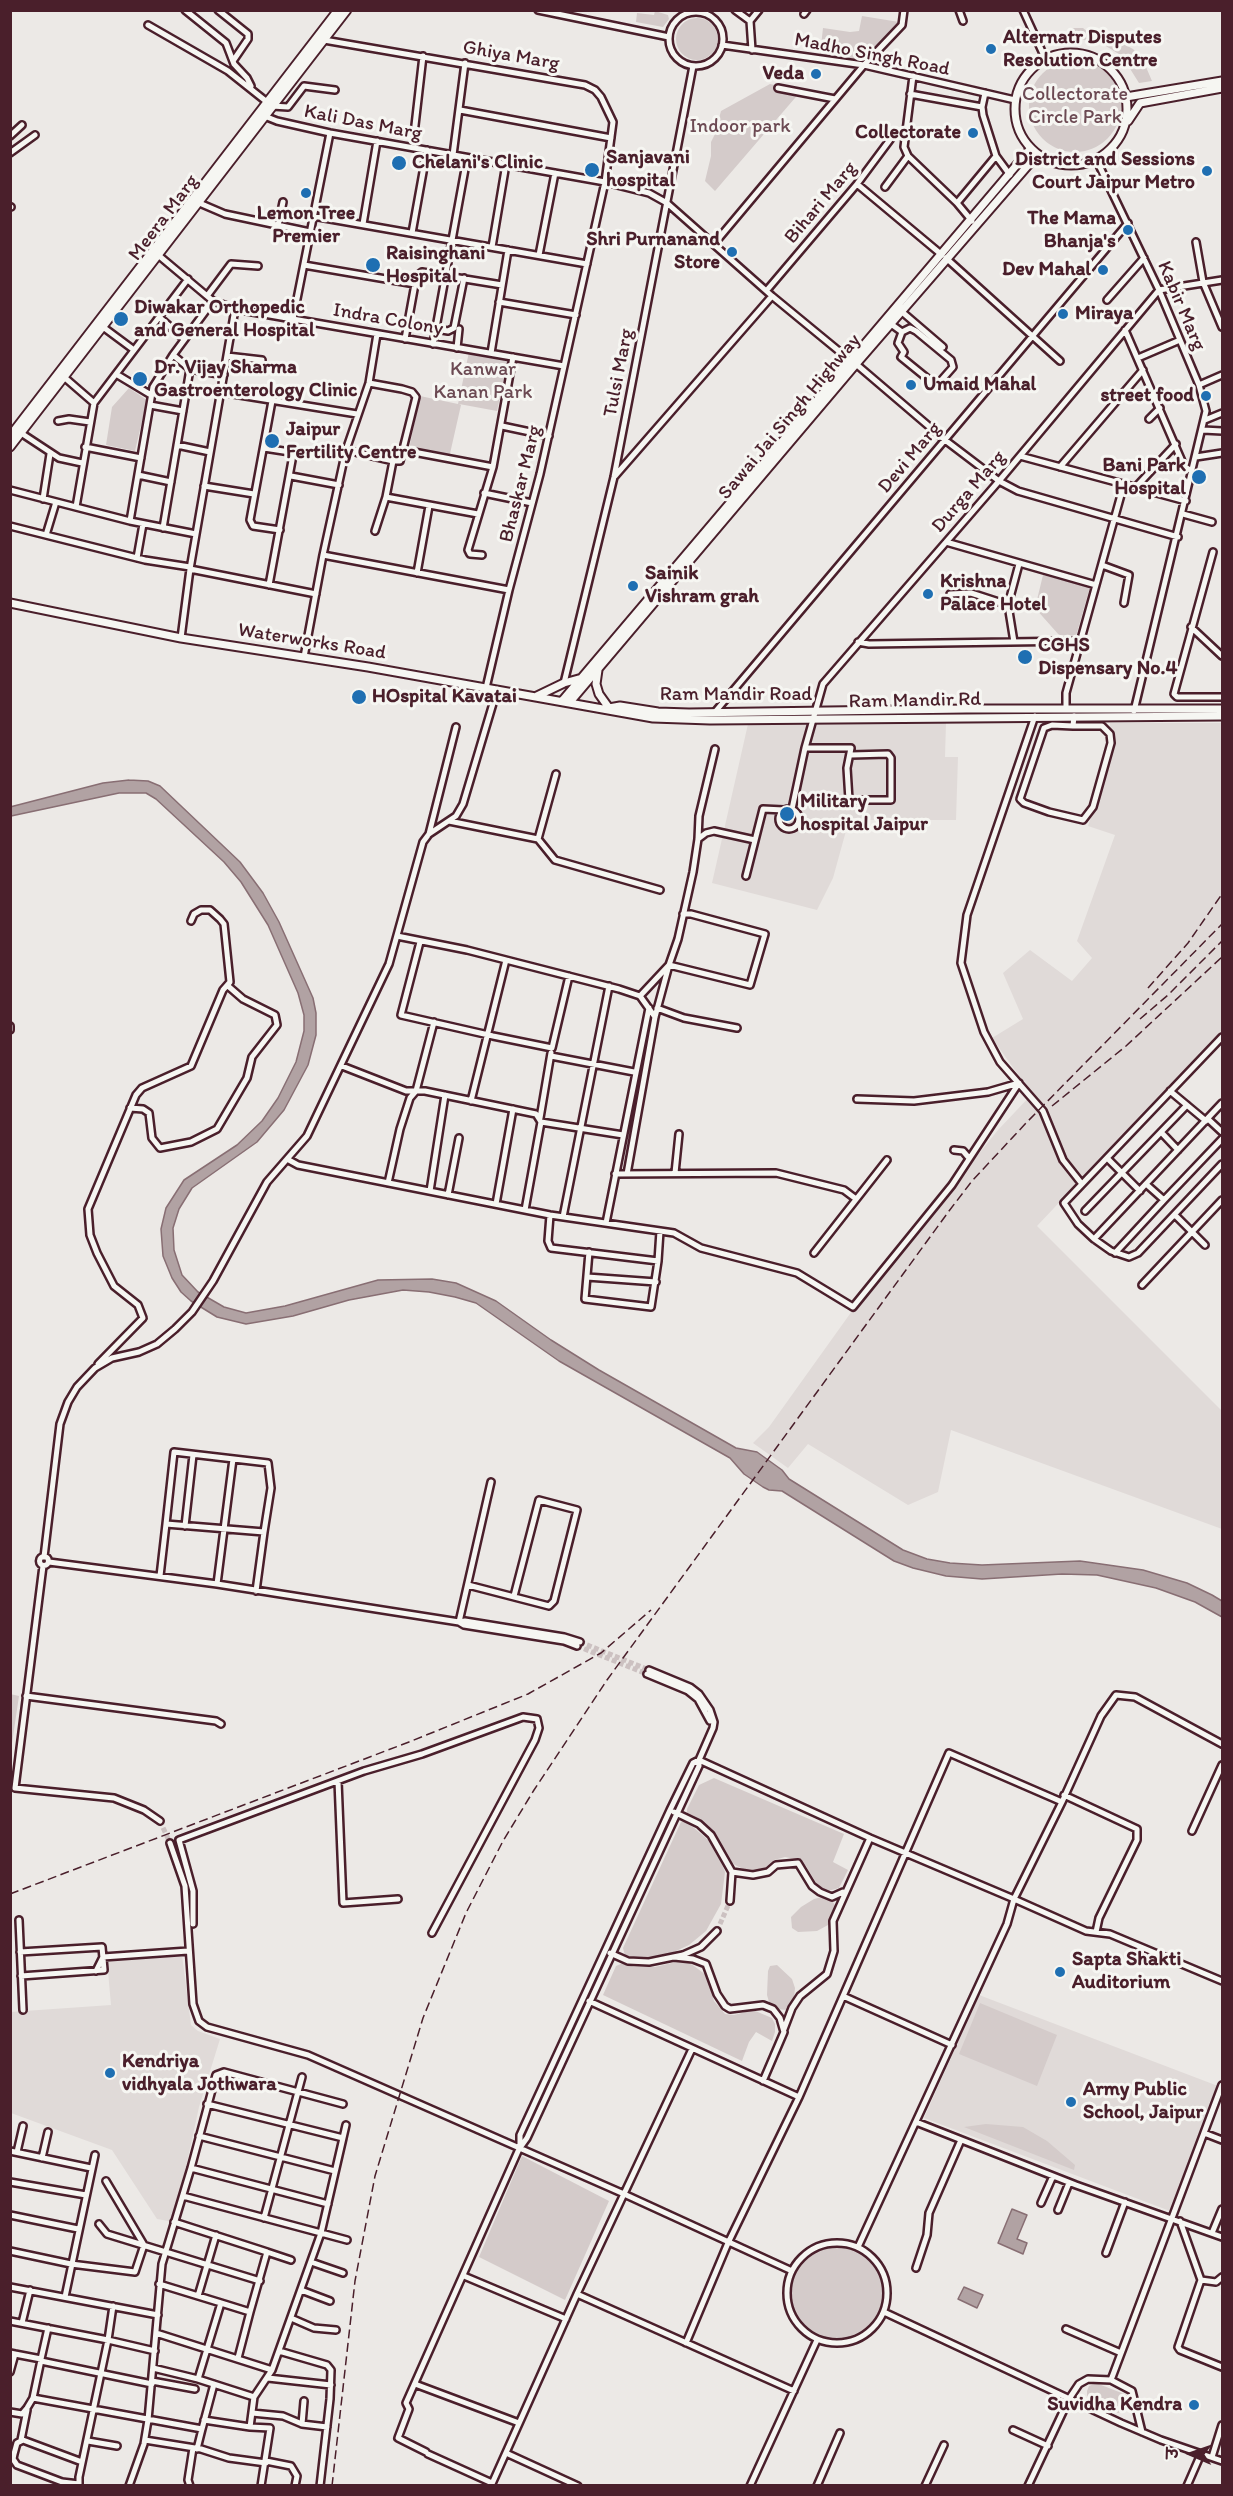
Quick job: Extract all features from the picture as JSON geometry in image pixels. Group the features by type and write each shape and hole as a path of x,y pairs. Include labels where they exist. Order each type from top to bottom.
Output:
{"main road":[{"name":"Meera Marg","path":"10,447 103,327 155,253 197,202 338,10"},
{"name":"Meera Marg","path":"269,104 324,40 346,10"},
{"path":"1123,130 1127,117 1126,97 1121,82 1111,68 1101,60 1074,52 1059,53 1045,58 1027,73 1019,86 1015,100 1017,124 1023,138 1037,155 1056,163 1070,165 1096,159 1115,144 1140,103 1222,88"},
{"path":"1126,97 1222,81"},
{"name":"Meera Marg","path":"10,436 262,115"},
{"path":"566,702 582,678 944,257 1031,148"},
{"name":"Sawai Jai Singh Highway","path":"853,363 891,324 944,257 1037,155"},
{"name":"Sawai Jai Singh Highway","path":"566,702 598,670 784,443"},
{"name":"Waterworks Road","path":"10,603 181,638 609,708"},
{"path":"598,670 596,684 599,694 609,708"},
{"path":"536,697 564,683 582,678"},
{"name":"Ram Mandir Rd","path":"609,708 619,712 661,715 814,716 1035,713 1074,716 1133,712 1186,712 1222,716"},
{"path":"1035,713 1066,709 1133,712"},
{"path":"1186,712 1222,709"}],"street":[{"path":"185,10 226,43 233,62 248,78 250,87"},
{"path":"193,17 198,10"},
{"path":"218,10 248,34 248,39 233,62"},
{"path":"538,10 669,37"},
{"path":"735,10 750,21"},
{"path":"752,50 750,21 759,10"},
{"path":"714,244 864,65 902,25 904,10"},
{"path":"959,10 963,21"},
{"path":"1023,10 1045,58"},
{"path":"699,11 714,18 720,25 723,45 713,60 700,66 693,66 678,59 673,53 669,37 672,28 683,15 699,11"},
{"path":"148,25 228,71 269,104 288,107 304,86 335,90"},
{"name":"Ghiya Marg","path":"324,40 585,85 595,90 610,111 614,122 605,182"},
{"name":"Madho Singh Road","path":"723,45 864,65 1015,100"},
{"path":"414,134 423,56"},
{"path":"453,155 465,63"},
{"name":"Tulsi Marg","path":"564,683 614,477 693,66"},
{"path":"913,76 903,140 908,156 957,203 972,221"},
{"path":"778,88 835,99"},
{"path":"985,93 982,107 996,156 1010,175"},
{"path":"910,94 982,107"},
{"path":"460,110 611,138"},
{"name":"Kali Das Marg","path":"262,115 330,133 605,182 649,193 667,203 772,296 945,440 999,481 1018,490 1178,537"},
{"path":"10,136 22,125"},
{"path":"293,319 330,133"},
{"name":"Bihari Marg","path":"767,290 857,184 895,133"},
{"path":"10,153 35,135"},
{"path":"363,224 377,141"},
{"path":"412,233 427,150"},
{"path":"885,187 908,156"},
{"path":"957,203 996,156"},
{"path":"433,344 467,158"},
{"name":"Kabir Marg","path":"1096,159 1159,290 1205,402 1203,430 1133,712"},
{"path":"492,247 506,164"},
{"path":"539,255 555,173"},
{"name":"Bhaskar Marg","path":"486,688 549,436 605,182"},
{"path":"857,184 944,257 1060,361"},
{"path":"197,202 225,214 310,232"},
{"path":"278,226 283,202"},
{"path":"313,216 587,264"},
{"name":"Devi Marg","path":"712,715 1128,223"},
{"path":"1196,242 1203,282 1222,327"},
{"path":"491,353 508,250"},
{"name":"Indra Colony","path":"155,253 213,301 235,309 564,366"},
{"path":"1107,300 1144,258"},
{"path":"207,296 231,264 258,266"},
{"path":"304,265 415,284"},
{"path":"405,339 415,284 418,275 422,272 446,274 502,285"},
{"path":"436,329 448,331 454,327 464,278"},
{"path":"76,507 94,403 188,279"},
{"path":"1159,290 1222,280"},
{"name":"Durga Marg","path":"792,809 805,748 823,684 999,481 1159,290"},
{"path":"614,477 772,296"},
{"path":"130,521 153,387 184,339 213,301"},
{"path":"499,302 576,315"},
{"path":"181,638 190,568 235,309"},
{"path":"902,311 943,347"},
{"path":"159,317 184,339"},
{"path":"891,324 902,332"},
{"path":"103,327 134,350"},
{"path":"910,328 916,331 951,360 953,367 938,384 933,383 901,357 904,352 898,343 902,332 910,328"},
{"path":"457,348 459,329"},
{"path":"1125,330 1184,466 1193,472"},
{"path":"304,657 322,555 346,450 369,383 377,334"},
{"path":"1138,358 1180,340"},
{"path":"173,355 181,364 190,369 224,375"},
{"path":"227,356 262,360"},
{"path":"482,555 470,554 468,550 494,468 513,357"},
{"path":"163,528 190,369"},
{"path":"1060,467 1143,370"},
{"path":"116,374 151,395"},
{"path":"1199,385 1222,375"},
{"path":"64,377 94,403"},
{"path":"346,450 400,461 416,397 412,392 402,389 369,383"},
{"path":"221,392 357,414"},
{"path":"272,401 254,494 251,525 280,530"},
{"path":"150,405 183,411"},
{"path":"1149,419 1160,408"},
{"path":"1205,420 1222,413"},
{"path":"58,421 69,419 90,422"},
{"path":"502,426 549,436"},
{"path":"1203,430 1222,431"},
{"path":"21,433 50,454 64,460 82,463"},
{"path":"1136,487 1176,444"},
{"path":"177,445 210,452"},
{"path":"86,447 141,458"},
{"path":"264,448 290,452 293,455 291,476 269,585"},
{"path":"403,450 494,468"},
{"path":"1196,457 1222,453"},
{"path":"43,499 50,454"},
{"path":"1020,456 1186,501"},
{"path":"375,531 386,497 393,461"},
{"path":"138,475 171,482"},
{"path":"291,476 339,485"},
{"path":"1066,709 1066,693 1124,484"},
{"path":"204,486 254,494"},
{"path":"10,490 130,521 196,534"},
{"path":"484,494 532,503"},
{"path":"386,497 478,514"},
{"path":"46,535 56,502"},
{"path":"417,573 429,506"},
{"path":"1183,514 1212,522"},
{"path":"137,558 143,524"},
{"path":"10,526 137,558 316,594"},
{"path":"946,542 1096,585"},
{"path":"1213,552 1174,694 1186,697 1222,697"},
{"path":"322,555 509,590"},
{"path":"1014,642 1008,605 1019,564"},
{"path":"1102,565 1129,575 1124,603"},
{"path":"950,594 971,593 1008,605"},
{"path":"1191,627 1222,656"},
{"path":"858,642 1080,641"},
{"path":"95,1368 112,1358 139,1352 157,1344 192,1312 229,1254 251,1208 267,1182 307,1136 389,964 423,842 429,834 456,816 463,804 497,690"},
{"path":"1186,697 1186,712"},
{"path":"1035,713 967,915 961,963 984,1032 1000,1062 1042,1111 1063,1160 1082,1184"},
{"path":"658,727 661,715"},
{"path":"1073,726 1074,716"},
{"path":"1052,725 1073,726 1102,726 1110,734 1111,743 1093,807 1083,820 1049,812 1024,803 1020,799 1044,728 1052,725"},
{"path":"429,834 456,728"},
{"path":"805,748 851,748 847,768 849,800 891,800 891,758 888,754 851,755"},
{"path":"627,1174 657,1008 683,914 698,839 699,816 715,749"},
{"path":"538,839 556,774"},
{"path":"746,876 763,809 792,809 796,812 799,819 796,826 790,830 779,823 779,816 784,810"},
{"path":"449,821 538,839 555,860 660,890"},
{"path":"698,839 706,832 714,831 755,840"},
{"path":"160,1821 144,1810 114,1798 13,1788 48,1558 44,1557 60,1425 68,1402 77,1387 104,1356 143,1318 138,1305 118,1291 93,1245 88,1225 88,1209 133,1102 142,1088 191,1066 223,990 228,986 230,971 224,924 210,910 201,910 194,914 191,921"},
{"path":"669,965 750,985 765,934 691,914 683,914"},
{"path":"397,936 609,986 640,996 656,1017"},
{"path":"420,942 401,1015 552,1048"},
{"path":"471,1101 506,960"},
{"path":"640,996 669,965"},
{"path":"525,1210 550,1056 569,976"},
{"path":"657,979 662,991"},
{"path":"130,1108 149,1113 152,1138 160,1148 206,1136 219,1126 247,1078 252,1057 277,1025 275,1015 243,999 228,986"},
{"path":"563,1217 609,986"},
{"path":"606,1223 634,1072 649,1008"},
{"path":"657,1008 684,1018 737,1028"},
{"path":"388,1183 400,1129 410,1098 416,1091 434,1022"},
{"path":"1222,1037 1064,1203 1078,1224 1094,1239 1115,1253 1129,1257 1138,1253 1222,1164"},
{"path":"550,1056 634,1072"},
{"path":"342,1066 406,1091 445,1095 537,1114 540,1121"},
{"path":"857,1099 914,1101 988,1092 1019,1083"},
{"path":"287,1159 298,1165 550,1215 674,1233 701,1248 798,1273 853,1307 952,1185 1019,1083"},
{"path":"1009,1086 1010,1095"},
{"path":"1170,1091 1222,1132"},
{"path":"430,1191 445,1095"},
{"path":"133,1102 138,1109"},
{"path":"1094,1239 1222,1103"},
{"path":"1085,1211 1187,1105"},
{"path":"496,1204 513,1109"},
{"path":"540,1121 622,1136"},
{"path":"1161,1132 1178,1150"},
{"path":"675,1173 679,1134"},
{"path":"448,1195 459,1138"},
{"path":"1115,1253 1222,1139"},
{"path":"954,1150 963,1151 969,1158"},
{"path":"1107,1158 1140,1191"},
{"path":"814,1253 887,1160"},
{"path":"615,1174 776,1173 844,1190 856,1199"},
{"path":"1146,1184 1164,1200"},
{"path":"1142,1285 1222,1200"},
{"path":"550,1215 548,1240 551,1248 658,1261"},
{"path":"1174,1215 1205,1245"},
{"path":"589,1252 585,1299 651,1307 656,1282 660,1231"},
{"path":"587,1277 656,1282"},
{"path":"160,1576 174,1452 268,1463 271,1488 256,1590"},
{"path":"185,1526 193,1455"},
{"path":"217,1584 233,1459"},
{"path":"459,1622 491,1482"},
{"path":"468,1585 549,1606 554,1601 577,1510 539,1500 514,1596"},
{"path":"166,1524 264,1532"},
{"path":"46,1564 160,1576 459,1622 465,1621 564,1637 579,1644"},
{"path":"648,1672 688,1691 707,1712 713,1728 699,1760 693,1763 587,2001 520,2135 519,2149 406,2403 409,2409 398,2438 492,2484 577,2294 692,2049"},
{"path":"858,2247 1007,1924 1014,1899 1101,1716 1116,1695 1135,1697 1222,1744"},
{"path":"26,1696 216,1721 221,1724"},
{"path":"193,1924 193,1891 179,1840 338,1781 422,1754 523,1717 537,1719 539,1728 535,1740 432,1933"},
{"path":"686,2343 728,2243 799,2097 949,1753 1062,1802"},
{"path":"699,1760 870,1838 1086,1931 1110,1934 1222,1980"},
{"path":"1192,1831 1222,1765"},
{"path":"338,1781 344,1903 398,1899"},
{"path":"1064,1795 1137,1829 1137,1840 1100,1918 1096,1932"},
{"path":"673,1812 699,1824 711,1835 732,1872 730,1901"},
{"path":"763,2081 792,2008 800,1996 827,1974 834,1951 833,1921 870,1838"},
{"path":"170,1843 185,1886 195,2012 199,2021 207,2027 308,2055 624,2194 792,2271"},
{"path":"732,1872 753,1875 768,1872 776,1865 798,1863 812,1886 820,1892 832,1897 844,1892"},
{"path":"19,1920 23,2010"},
{"path":"608,1953 628,1961 649,1962 674,1957 701,1947 717,1931"},
{"path":"20,1952 102,1947 104,1970 21,1976"},
{"path":"103,1957 189,1951"},
{"path":"674,1957 693,1959 706,1964 717,1994 730,2010 763,2005 773,2009 784,2029"},
{"path":"843,1996 952,2045"},
{"path":"587,2001 799,2097"},
{"path":"129,2486 145,2440 148,2420 159,2284 166,2251 216,2075 224,2072 342,2104"},
{"path":"264,2218 302,2077"},
{"path":"1111,2380 1222,2085"},
{"path":"207,2104 343,2138"},
{"path":"916,2122 1053,2176 1222,2237"},
{"path":"250,2427 254,2397 273,2370 321,2234 346,2125"},
{"path":"17,2152 22,2126"},
{"path":"42,2158 48,2132"},
{"path":"1204,2133 1222,2140"},
{"path":"199,2136 335,2171"},
{"path":"916,2268 927,2235 929,2213 961,2140"},
{"path":"10,2151 91,2168"},
{"path":"65,2297 95,2155"},
{"path":"191,2168 328,2204"},
{"path":"1041,2203 1053,2176"},
{"path":"10,2251 71,2264 135,2272 144,2245 106,2181"},
{"path":"10,2182 86,2195"},
{"path":"1058,2210 1069,2182"},
{"path":"183,2196 347,2240"},
{"path":"1106,2253 1125,2202"},
{"path":"1212,2233 1222,2209"},
{"path":"10,2216 78,2229"},
{"path":"1180,2221 1201,2280 1178,2347 1180,2350 1222,2367"},
{"path":"174,2222 291,2260"},
{"path":"99,2224 106,2234 260,2280"},
{"path":"198,2296 216,2235"},
{"path":"835,2243 858,2247 878,2263 884,2275 887,2287 884,2312 875,2326 863,2337 848,2343 832,2344 817,2340 803,2331 793,2318 787,2303 787,2286 792,2271 801,2258 813,2249 835,2243"},
{"path":"238,2358 267,2252"},
{"path":"311,2262 343,2273"},
{"path":"464,2276 566,2319"},
{"path":"1201,2280 1216,2282 1222,2277"},
{"path":"159,2284 250,2312"},
{"path":"10,2286 158,2315"},
{"path":"22,2324 30,2290"},
{"path":"301,2290 330,2301"},
{"path":"577,2294 794,2391"},
{"path":"198,2379 221,2303"},
{"path":"15,2461 17,2465 62,2482 79,2485 113,2306"},
{"path":"884,2312 1142,2432 1222,2461"},
{"path":"291,2318 314,2328 336,2330"},
{"path":"10,2321 155,2351"},
{"path":"10,2412 22,2414 33,2398 48,2328"},
{"path":"1066,2329 1120,2354"},
{"path":"156,2333 273,2370"},
{"path":"750,2486 817,2340"},
{"path":"279,2351 330,2367 331,2385 320,2486"},
{"path":"10,2372 13,2354 100,2373 195,2389"},
{"path":"153,2368 198,2379 254,2397"},
{"path":"268,2378 331,2385"},
{"path":"1028,2486 1069,2399 1079,2384 1088,2379 1111,2380 1132,2391 1142,2432"},
{"path":"190,2486 188,2480 195,2448 214,2384"},
{"path":"415,2384 519,2423"},
{"path":"33,2398 202,2429"},
{"path":"302,2424 304,2401"},
{"path":"10,2467 15,2461 17,2443 21,2440 27,2408"},
{"path":"252,2413 284,2416 302,2424 327,2427"},
{"path":"261,2486 272,2414"},
{"path":"204,2420 270,2428"},
{"path":"1212,2457 1222,2425"},
{"path":"1013,2430 1048,2446"},
{"path":"817,2486 840,2433"},
{"path":"21,2440 82,2463"},
{"path":"145,2440 195,2448 229,2458 291,2466 297,2476 295,2486"},
{"path":"88,2441 117,2446"},
{"path":"925,2486 944,2445"},
{"path":"506,2453 578,2486"},
{"path":"1187,2486 1201,2454"}],"shaded area":[{"path":"946,723 945,757 958,757 956,820 849,820 833,878 817,910 712,883 748,724"},
{"path":"1110,723 1222,723 1222,1030 1037,1226 1222,1411 1222,1529 951,1430 938,1492 908,1505 808,1444 788,1468 753,1443 769,1427 852,1311 998,1130 1032,1094 992,1038 1023,1019 1003,973 1030,950 1072,981 1092,958 1077,941 1115,835 1088,826 1111,757"},
{"path":"129,780 148,781 160,786 240,862 263,893 279,922 313,998 316,1013 316,1035 308,1065 284,1110 257,1142 192,1188 179,1209 173,1228 174,1250 182,1275 198,1292 224,1307 246,1313 285,1306 378,1280 432,1279 456,1283 496,1301 599,1370 736,1448 757,1452 782,1470 789,1479 903,1550 927,1559 950,1563 982,1565 1080,1561 1143,1570 1187,1583 1212,1595 1222,1601 1222,1617 1195,1602 1156,1588 1097,1575 1062,1574 982,1579 946,1576 894,1561 782,1491 763,1487 744,1474 730,1458 559,1361 476,1303 429,1292 403,1290 349,1300 293,1316 246,1324 217,1317 191,1301 181,1292 172,1278 163,1256 161,1229 166,1208 184,1180 237,1145 262,1121 278,1098 296,1062 304,1031 304,1015 298,993 268,925 241,882 224,862 156,799 146,793 119,793 11,816 10,807 103,783"},
{"name":"Kendriya vidhyala Jothwara","path":"182,1955 191,2025 198,2031 220,2039 199,2107 174,2222 157,2219 112,2150 11,2113 10,2012 111,2005 107,1960"},
{"name":"Army Public School, Jaipur","path":"979,1995 1218,2086 1170,2211 924,2118"},
{"path":"1012,2209 1027,2215 1017,2239 1027,2243 1023,2254 998,2243"},
{"path":"964,2287 983,2295 977,2308 958,2299"}],"green space":[{"path":"655,11 668,15 669,19 663,27 636,22 637,13 654,15"},
{"path":"862,16 899,22 863,63 820,55 823,28 859,31"},
{"path":"697,18 705,19 712,24 717,31 717,47 712,54 705,59 697,60 689,59 682,54 677,47 676,39 677,31 682,24 689,19"},
{"path":"1072,28 1083,28 1091,35 1116,40 1133,49 1143,60 1152,81 1139,83 1122,56 1101,43 1072,38"},
{"name":"Collectorate Circle Park","path":"1075,60 1092,64 1107,74 1117,89 1121,106 1117,123 1107,138 1092,148 1075,152 1058,148 1043,138 1033,123 1029,106 1033,89 1043,74 1058,64"},
{"name":"Indoor park","path":"770,84 801,91 715,191 705,181 711,156 711,142 721,111"},
{"name":"Kanwar Kanan Park","path":"469,352 508,361 497,411 459,404 461,405 449,458 409,449 420,396 458,404"},
{"path":"129,388 147,400 135,451 106,445 112,407"},
{"path":"1043,575 1090,587 1076,636 1059,635 1035,608"},
{"path":"789,810 795,813 798,819 795,825 789,828 783,825 780,819 783,813"},
{"path":"10,1694 19,1696 11,1750 10,1750"},
{"path":"714,1778 844,1834 833,1862 848,1870 839,1888 828,1891 818,1886 806,1866 795,1859 785,1857 774,1860 766,1867 755,1870 743,1869 727,1858 718,1838 708,1826 687,1813 699,1785"},
{"path":"686,1821 714,1845 725,1872 721,1904 706,1931 689,1945 663,1957 625,1956 623,1948 681,1822"},
{"path":"822,1897 832,1901 835,1905 835,1912 828,1925 817,1931 798,1932 792,1928 791,1917 801,1907"},
{"path":"680,1961 690,1963 706,1975 714,2001 725,2014 734,2015 753,2010 772,2018 775,2032 772,2041 756,2032 749,2042 742,2061 603,1995 616,1966 623,1963 634,1967 655,1967"},
{"path":"777,1965 792,1979 795,1988 794,1999 787,2010 776,2009 769,2002 767,1995 768,1971 770,1966"},
{"path":"980,2003 1057,2035 1037,2086 959,2054"},
{"path":"986,2124 1023,2127 1047,2141 1075,2165 1074,2170 964,2127"},
{"path":"522,2156 609,2201 565,2300 479,2257"},
{"path":"837,2245 855,2249 870,2259 880,2274 884,2292 880,2310 870,2325 855,2335 837,2339 819,2335 804,2325 794,2310 790,2292 794,2274 804,2259 819,2249"},
{"path":"1096,2383 1127,2395 1130,2405 1126,2410 1118,2413 1092,2401 1087,2396 1087,2391 1089,2386"}],"tunnel":[{"path":"580,1642 649,1670"},
{"path":"577,1646 647,1674"},
{"path":"160,1821 170,1843"},
{"path":"717,1931 730,1901"}],"railway":[{"path":"1148,988 1188,943 1222,894"},
{"path":"332,2486 355,2281 375,2176 423,2018 466,1913 503,1841 607,1680 972,1181 1222,924"},
{"path":"1140,1019 1168,995 1222,941"},
{"path":"1052,1106 1126,1046 1222,957"},
{"path":"10,1894 409,1742 528,1694 601,1653 651,1610"}],"place":[{"name":"Alternatr Disputes Resolution Centre","path":"991,49"},
{"name":"Veda","path":"816,74"},
{"name":"Collectorate","path":"973,133"},
{"name":"Chelani's Clinic","path":"399,163"},
{"name":"Sanjavani hospital","path":"592,170"},
{"name":"District and Sessions Court Jaipur Metro","path":"1207,171"},
{"name":"Lemon Tree Premier","path":"306,193"},
{"name":"The Mama Bhanja's","path":"1128,230"},
{"name":"Shri Purnanand Store","path":"732,252"},
{"name":"Raisinghani Hospital","path":"373,265"},
{"name":"Dev Mahal","path":"1103,270"},
{"name":"Miraya","path":"1063,314"},
{"name":"Diwakar Orthopedic and General Hospital","path":"121,319"},
{"name":"Dr. Vijay Sharma Gastroenterology Clinic","path":"140,379"},
{"name":"Umaid Mahal","path":"911,385"},
{"name":"street food","path":"1206,396"},
{"name":"Jaipur Fertility Centre","path":"272,441"},
{"name":"Bani Park Hospital","path":"1199,477"},
{"name":"Sainik Vishram grah","path":"633,586"},
{"name":"Krishna Palace Hotel","path":"928,594"},
{"name":"CGHS Dispensary No.4","path":"1025,657"},
{"name":"HOspital Kavatai","path":"359,697"},
{"name":"Military hospital Jaipur","path":"787,814"},
{"name":"Sapta Shakti Auditorium","path":"1060,1972"},
{"name":"Kendriya vidhyala Jothwara","path":"110,2073"},
{"name":"Army Public School, Jaipur","path":"1071,2102"},
{"name":"Suvidha Kendra","path":"1194,2405"}]}
